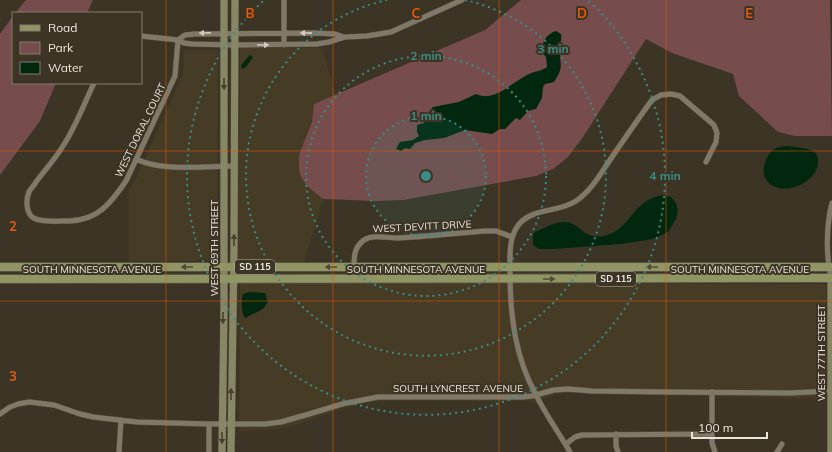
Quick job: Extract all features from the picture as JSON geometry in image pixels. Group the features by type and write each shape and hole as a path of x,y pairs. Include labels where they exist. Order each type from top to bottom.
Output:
{"main road":[{"name":"WEST 69TH STREET","path":"222,452 224,279 224,0"},
{"name":"WEST 69TH STREET","path":"231,452 235,0"},
{"name":"SOUTH MINNESOTA AVENUE","path":"0,267 830,267"},
{"name":"SOUTH MINNESOTA AVENUE","path":"0,279 832,278"},
{"name":"WEST 77TH STREET","path":"831,452 832,278"}],"street":[{"path":"284,0 284,45"},
{"path":"142,36 178,40 184,43 192,44 317,44 345,37 366,36 391,32 462,0"},
{"path":"178,40 185,35 224,33 335,34 345,37"},
{"name":"WEST DORAL COURT","path":"94,84 62,148 29,192 27,204 29,214 35,219 78,220 92,216 105,207 116,195 126,181 175,76 178,40"},
{"path":"570,452 536,395 526,374 518,349 512,322 510,279 512,237 516,228 522,221 540,212 573,203 591,189 652,100 661,95 671,94 680,96 714,125 717,133 716,142 706,162"},
{"path":"136,159 145,164 166,167 234,166"},
{"name":"WEST 77TH STREET","path":"832,203 829,219 830,267 832,278"},
{"name":"WEST DEVITT DRIVE","path":"354,268 354,254 358,245 365,239 373,237 396,238 496,231 512,237"},
{"name":"SOUTH LYNCREST AVENUE","path":"0,414 18,404 29,402 54,406 80,414 154,424 265,424 281,422 342,404 378,397 523,397 554,390 568,389 592,391 789,393 832,391"},
{"path":"712,392 712,443 715,452"},
{"path":"119,452 121,420"},
{"path":"209,424 209,452"},
{"path":"616,434 616,446 618,452"},
{"path":"566,444 582,435 712,434"},
{"path":"777,452 782,444"}],"shaded area":[{"path":"240,48 322,48 336,95 314,104 312,122 299,155 307,186 323,199 304,262 238,263"},
{"path":"184,50 218,50 217,259 199,259 193,261 129,261 129,190 136,179 183,74"},
{"path":"240,282 826,284 826,399 562,393 548,397 536,404 531,401 371,401 335,411 295,425 277,429 239,431"}],"green space":[{"path":"26,0 93,0 87,12 16,12"},
{"path":"521,0 830,0 832,136 795,136 778,132 739,96 733,74 672,53 646,39 583,137 568,157 553,169 536,176 403,200 376,201 323,199 307,186 301,177 299,170 299,155 312,122 314,104 485,30"},
{"path":"12,17 12,84 56,84 40,121 0,175 0,34"}],"water":[{"path":"556,31 561,34 560,70 554,82 545,84 543,87 542,98 536,109 528,111 520,120 516,118 505,129 500,129 492,134 465,130 444,138 425,140 415,143 410,149 405,148 401,151 396,149 400,142 413,140 419,136 417,132 417,125 424,123 427,115 433,107 459,102 476,94 490,96 504,90 523,77 547,67 546,57 542,52 543,45 547,36"},
{"path":"250,55 253,57 246,67 242,69 241,65"},
{"path":"787,146 812,151 817,155 818,163 816,170 805,182 789,188 781,188 773,186 767,181 764,173 764,165 773,150"},
{"path":"664,195 671,197 676,203 678,210 676,219 668,232 653,239 621,244 553,249 539,249 533,245 533,234 535,232 561,222 571,223 593,236 607,235 622,226 645,202"},
{"path":"249,292 265,293 268,302 263,309 245,318 242,310 242,297 243,294"}]}
